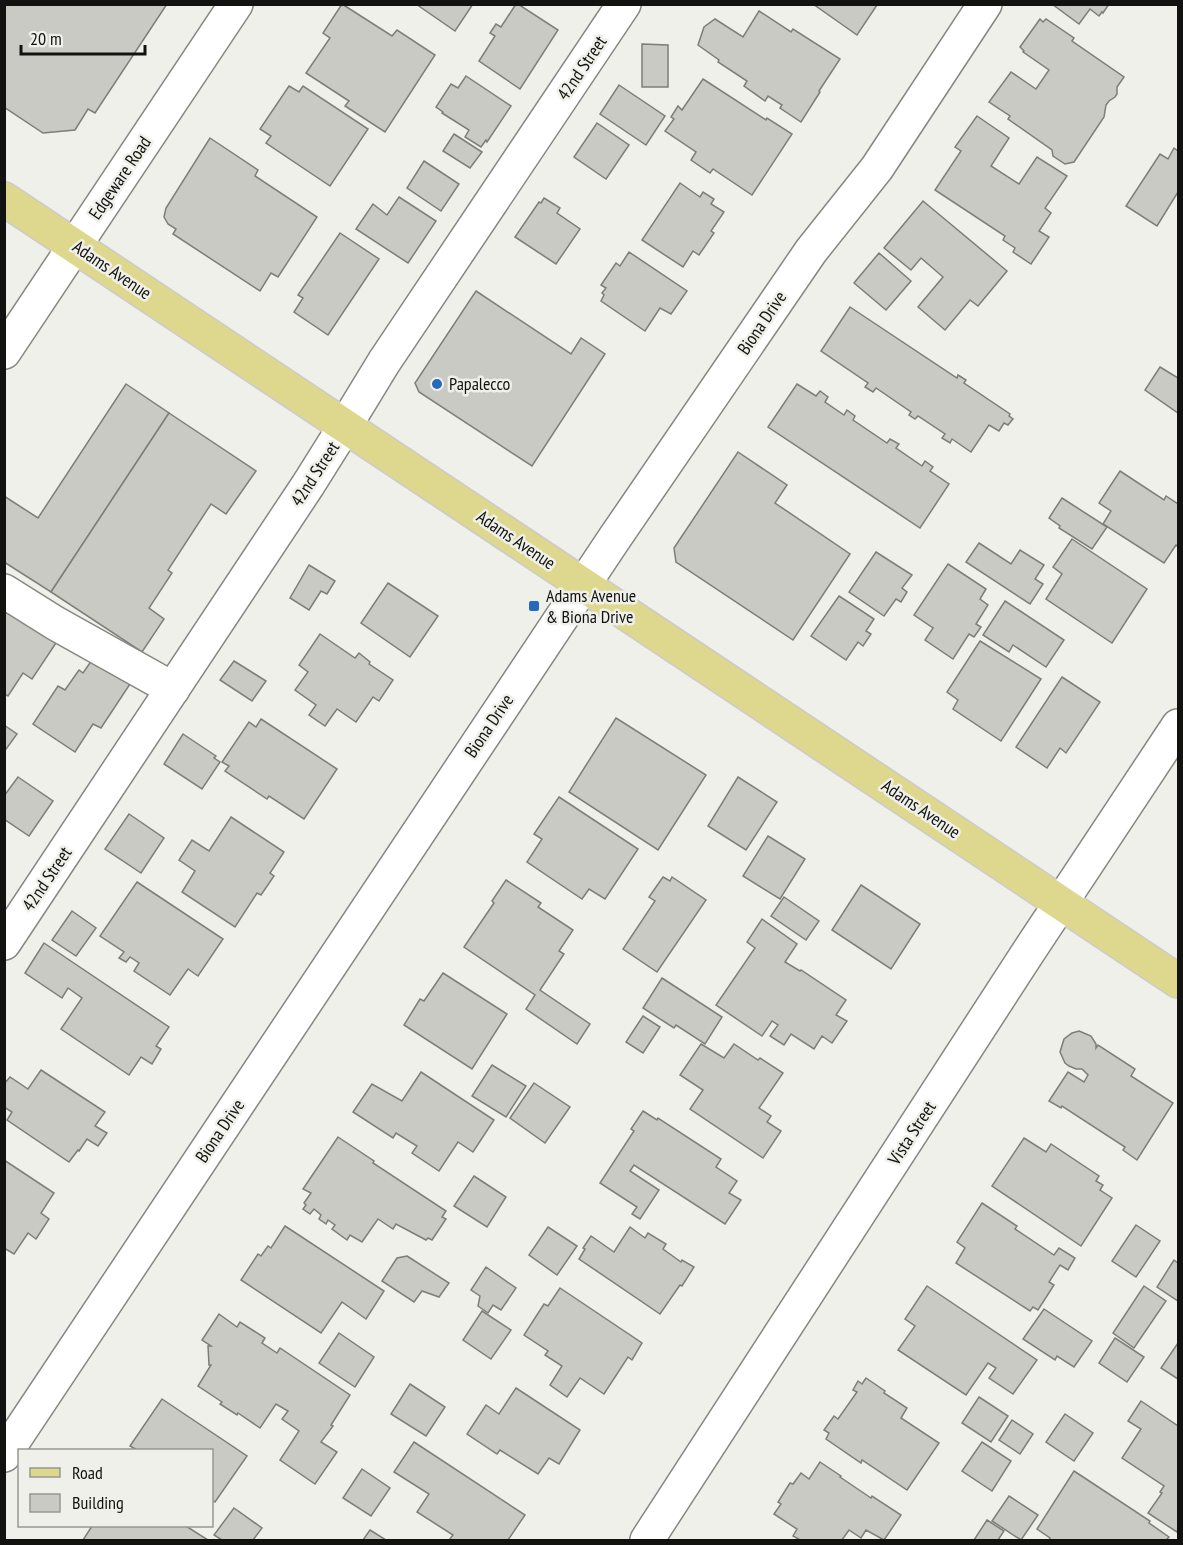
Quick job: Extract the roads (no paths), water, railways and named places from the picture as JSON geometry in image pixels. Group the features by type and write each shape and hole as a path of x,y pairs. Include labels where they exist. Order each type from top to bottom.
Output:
{"main road":[{"name":"Adams Avenue","path":"4,199 1179,981"}],"street":[{"name":"Edgeware Road","path":"4,352 236,4"},
{"name":"42nd Street","path":"4,943 173,689 345,426 384,362 624,4"},
{"name":"Biona Drive","path":"4,1455 584,584 811,251 877,168 985,4"},
{"path":"4,591 173,689"},
{"name":"Vista Street","path":"647,1540 1025,958 1179,726"}],"place":[{"name":"Papalecco","path":"437,384"},
{"name":"Adams Avenue & Biona Drive","path":"534,606"}]}
